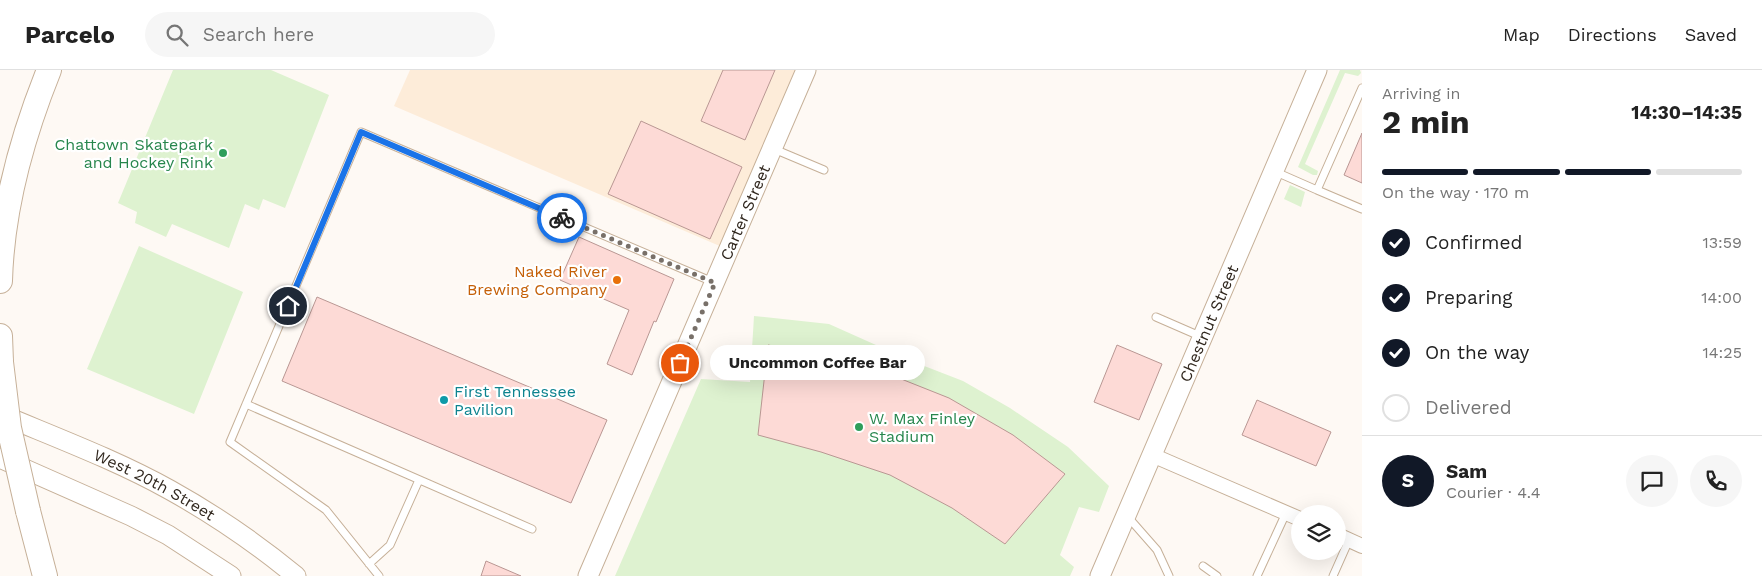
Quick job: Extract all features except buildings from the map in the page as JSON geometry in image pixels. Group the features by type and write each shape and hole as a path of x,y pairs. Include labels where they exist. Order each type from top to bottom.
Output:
{"highway":[{"path":"0,281 4,230 12,188 33,112 49,70"},
{"path":"0,336 8,420 28,511 45,576"}],"street":[{"name":"Carter Street","path":"588,576 806,70"},
{"name":"Chestnut Street","path":"1100,576 1317,70"},
{"name":"West 20th Street","path":"0,414 132,471 169,490 239,532 296,576"},
{"path":"1152,455 1291,515"},
{"path":"0,458 131,516 168,535 231,576"}],"lane":[{"path":"1317,190 1362,88"},
{"path":"379,576 326,510 230,442 361,132 715,283"},
{"path":"773,148 824,170"},
{"path":"1274,171 1362,209"},
{"path":"1156,317 1203,337"},
{"path":"246,404 532,529"},
{"path":"369,564 390,545 419,480"},
{"path":"1257,576 1286,513"},
{"path":"1126,515 1157,550 1169,576"},
{"path":"1333,576 1350,541"},
{"path":"1203,566 1217,576"}],"shaded area":[{"path":"410,70 806,70 729,250 394,106"}],"green space":[{"name":"Chattown Skatepark and Hockey Rink","path":"173,70 271,70 329,95 285,208 263,199 259,210 245,204 229,248 172,224 166,237 135,223 137,212 118,203"},
{"path":"1340,70 1360,70 1361,73 1358,76 1345,73 1305,164 1318,171 1317,175 1313,175 1298,167"},
{"path":"1290,185 1305,192 1301,207 1284,199"},
{"path":"139,246 243,292 194,414 87,369"},
{"name":"W. Max Finley Stadium","path":"754,316 829,324 914,362 963,381 1010,408 1068,447 1109,486 1099,512 1079,507 1060,555 1074,567 1070,576 615,576 701,379 750,382"}],"way so far":[{"path":"562,218 715,283 680,363"}],"place":[{"name":"Chattown Skatepark and Hockey Rink","path":"223,153"},
{"name":"Naked River Brewing Company","path":"617,280"},
{"name":"Uncommon Coffee Bar","path":"680,363"},
{"name":"First Tennessee Pavilion","path":"444,400"},
{"name":"W. Max Finley Stadium","path":"859,427"}],"route":[{"path":"288,306 361,132 562,218"}]}
